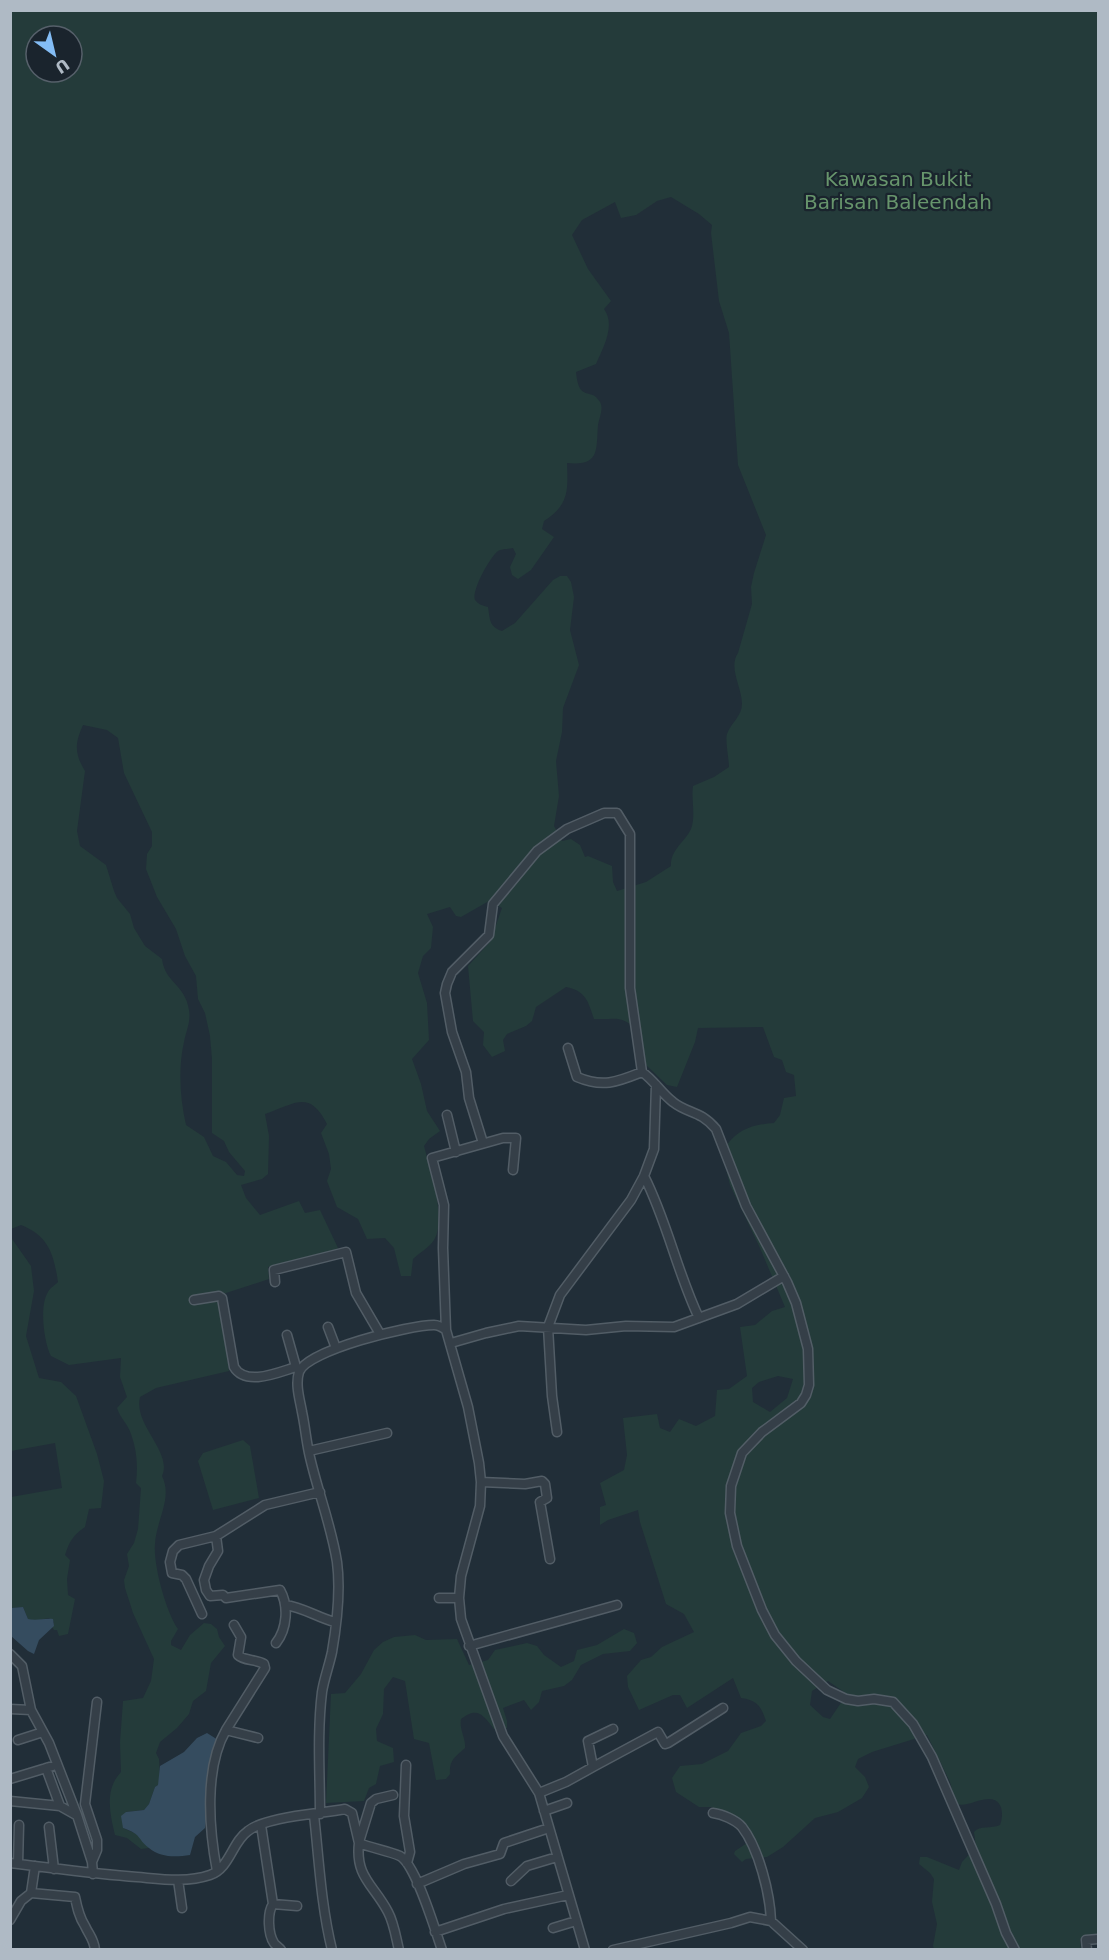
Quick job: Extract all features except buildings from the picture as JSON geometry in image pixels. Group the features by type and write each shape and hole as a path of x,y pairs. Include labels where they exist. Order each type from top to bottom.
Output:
{"street":[{"path":"483,1143 469,1098 466,1071 452,1032 446,993 447,984 452,972 489,936 494,904 537,851 567,829 604,813 617,813 630,834 630,988 642,1072 650,1077 674,1103 708,1119 716,1129 746,1206 796,1303 808,1348 809,1385 801,1403 762,1432 742,1454 731,1486 730,1513 737,1546 766,1618 775,1635 796,1661 827,1690 846,1699 858,1701 874,1699 892,1702 913,1724 932,1757 1015,1950"},
{"path":"568,1048 577,1077 586,1080 616,1083 642,1072"},
{"path":"557,1432 552,1396 548,1327 560,1295 631,1200 644,1176 654,1149 656,1085"},
{"path":"447,1115 456,1152"},
{"path":"513,1170 516,1138 503,1138 432,1158 444,1204 446,1330 471,1419 481,1482 480,1506 463,1563 459,1598 461,1619 469,1646 502,1736 539,1793 585,1950"},
{"path":"644,1176 655,1197 670,1246 683,1276 685,1289 699,1318"},
{"path":"275,1282 274,1270 346,1252 356,1293 383,1334"},
{"path":"451,1343 519,1326 586,1330 626,1326 674,1327 737,1304 784,1276"},
{"path":"194,1300 219,1296 222,1298 234,1367 240,1374 254,1377 298,1368 336,1348 383,1334 432,1325 446,1330"},
{"path":"328,1327 336,1348"},
{"path":"287,1335 298,1368 298,1396 309,1451 326,1506 337,1562 339,1586 332,1652 322,1691 317,1815 324,1916 332,1950"},
{"path":"309,1451 387,1433"},
{"path":"481,1482 525,1484 542,1481 545,1484 547,1498 540,1502 550,1559"},
{"path":"202,1614 186,1579 182,1575 172,1573 170,1562 173,1551 179,1545 216,1536 265,1505 320,1492"},
{"path":"216,1536 218,1551 204,1580 210,1595 224,1594 226,1598 277,1590 282,1593 286,1618 283,1631 276,1643"},
{"path":"439,1598 459,1598"},
{"path":"285,1605 296,1606 322,1619 335,1622"},
{"path":"469,1646 617,1605"},
{"path":"217,1871 210,1830 216,1755 226,1730 265,1668 260,1662 240,1658 238,1655 241,1636 234,1625"},
{"path":"10,1654 22,1666 31,1710 43,1732 77,1815 92,1862 93,1874"},
{"path":"92,1862 97,1850 97,1840 85,1804 97,1702"},
{"path":"539,1793 566,1782 657,1732 665,1743 668,1743 723,1708"},
{"path":"10,1709 31,1710"},
{"path":"593,1767 588,1741 614,1729"},
{"path":"226,1730 258,1738"},
{"path":"18,1740 43,1732"},
{"path":"406,1765 405,1816 410,1852 407,1863"},
{"path":"10,1779 56,1766"},
{"path":"46,1768 60,1806"},
{"path":"393,1795 376,1799 371,1803 360,1843 359,1861 364,1878 388,1913 399,1950"},
{"path":"10,1801 60,1806 77,1815"},
{"path":"544,1811 567,1803"},
{"path":"19,1825 14,1863 93,1874 178,1880 197,1878 217,1871 225,1864 248,1830 261,1825 345,1809 352,1813 360,1843"},
{"path":"713,1813 735,1821 751,1844 766,1887 771,1921"},
{"path":"261,1825 273,1904 269,1910 270,1924 273,1942 281,1950"},
{"path":"49,1827 54,1869"},
{"path":"417,1884 464,1864 499,1855 504,1843 549,1828"},
{"path":"360,1843 399,1856 407,1863 442,1950"},
{"path":"511,1881 527,1866 557,1857"},
{"path":"32,1893 35,1866"},
{"path":"178,1880 182,1908"},
{"path":"10,1920 21,1901 32,1893 75,1897 78,1913 85,1928 93,1937 95,1950"},
{"path":"435,1932 504,1909 568,1895"},
{"path":"273,1904 297,1906"},
{"path":"613,1950 750,1917 771,1921 803,1950"},
{"path":"553,1928 576,1921"},
{"path":"1088,1950 1086,1940 1098,1939"}],"green space":[{"name":"Kawasan Bukit Barisan Baleendah","path":"10,11 1098,11 1098,1936 1080,1940 1081,1949 934,1949 937,1924 932,1902 934,1879 919,1864 920,1857 927,1857 959,1870 962,1862 976,1847 974,1832 1000,1825 1002,1812 997,1802 989,1799 956,1804 950,1782 927,1735 872,1752 858,1759 855,1767 865,1777 869,1787 862,1798 838,1812 815,1818 783,1847 767,1857 746,1859 742,1862 734,1854 735,1851 750,1841 730,1815 711,1807 699,1807 676,1792 672,1778 680,1766 702,1764 728,1751 741,1733 761,1726 766,1721 760,1708 755,1702 741,1698 733,1678 687,1708 680,1695 673,1695 639,1710 628,1687 627,1676 641,1660 651,1657 662,1647 694,1632 684,1614 666,1604 638,1510 600,1525 600,1507 606,1505 600,1483 624,1470 627,1455 623,1418 657,1414 660,1428 670,1432 679,1419 696,1426 715,1416 717,1390 729,1389 747,1376 740,1327 755,1325 772,1311 785,1307 730,1185 722,1153 732,1139 743,1130 774,1123 780,1115 784,1098 796,1096 794,1075 786,1072 782,1060 774,1057 763,1027 698,1028 695,1042 677,1087 667,1085 646,1065 639,1030 622,1020 594,1019 582,994 566,987 536,1007 532,1021 526,1026 507,1034 503,1040 505,1051 492,1057 483,1045 484,1032 473,1021 468,966 490,942 502,908 489,901 461,917 456,916 450,907 427,914 433,927 431,948 423,956 418,973 427,1003 429,1040 412,1059 427,1111 440,1131 424,1146 436,1194 439,1220 434,1240 413,1259 411,1276 401,1276 394,1248 385,1238 367,1239 358,1219 337,1207 327,1181 331,1169 329,1154 321,1133 327,1124 314,1106 300,1102 265,1114 269,1136 268,1174 262,1179 241,1185 246,1198 260,1215 299,1201 305,1213 320,1210 338,1248 334,1251 268,1267 269,1279 223,1294 218,1302 229,1371 156,1388 140,1397 139,1407 142,1418 158,1448 164,1467 162,1476 166,1493 156,1535 155,1553 165,1600 178,1629 171,1645 181,1650 190,1635 204,1623 211,1624 217,1629 225,1646 211,1663 206,1691 193,1701 189,1714 177,1728 160,1742 156,1753 159,1759 160,1778 149,1804 144,1810 126,1812 123,1828 139,1835 149,1848 141,1849 127,1838 115,1835 110,1811 112,1786 121,1772 120,1742 123,1701 143,1698 151,1681 154,1659 133,1613 124,1580 129,1566 127,1554 134,1543 138,1529 141,1488 136,1483 137,1458 130,1430 117,1408 127,1397 120,1377 121,1358 69,1365 51,1356 43,1315 45,1298 58,1282 54,1263 44,1241 30,1229 21,1225 11,1229","holes":["671,197 712,225 719,301 729,333 738,465 766,535 751,587 752,604 734,665 742,704 727,734 729,767 714,777 693,786 691,829 673,855 671,866 646,882 617,891 613,882 612,866 588,856 585,857 580,845 571,839 562,841 554,826 559,796 556,761 562,732 563,708 579,665 570,630 574,597 571,582 567,576 560,576 553,580 515,623 502,631 492,625 488,607 478,603 475,596 478,582 499,550 513,548 516,554 510,567 512,575 518,579 531,570 554,537 542,529 544,521 563,503 567,489 567,463 585,462 591,459 596,449 601,405 597,397 580,388 576,372 596,364 609,329 604,309 611,301 588,269 572,235 582,220 615,202 621,218 636,215 657,201","83,725 107,730 118,738 124,773 152,832 152,846 147,854 146,869 157,897 176,929 185,956 196,976 198,999 205,1013 210,1036 212,1133 224,1141 229,1152 245,1171 244,1176 237,1175 226,1162 213,1156 204,1137 186,1125 180,1073 189,1019 187,1001 167,973 162,959 145,946 134,928 130,914 117,898 106,865 80,846 77,831 85,771 77,753 77,743","778,1376 793,1379 787,1398 770,1412 753,1402 752,1388 759,1382","828,1681 847,1694 830,1719 823,1717 810,1705 812,1691"]},
{"path":"10,1236 31,1266 34,1291 26,1336 39,1378 61,1382 76,1396 104,1481 101,1508 89,1509 85,1527 72,1539 65,1555 70,1560 67,1579 68,1595 75,1599 68,1634 59,1636 57,1630 52,1627 54,1622 49,1618 35,1621 28,1619 23,1607 11,1608 11,1497 62,1488 55,1443 11,1451"},
{"path":"243,1440 250,1446 259,1498 213,1510 198,1461 203,1453"},
{"path":"624,1629 634,1633 637,1643 630,1651 603,1654 581,1665 572,1680 564,1686 542,1691 539,1702 531,1710 524,1700 503,1708 507,1728 494,1729 483,1716 476,1713 461,1719 465,1748 453,1759 450,1774 446,1779 436,1780 429,1743 414,1739 405,1681 393,1677 384,1689 383,1714 376,1729 377,1741 393,1748 394,1762 380,1766 376,1784 369,1788 364,1801 326,1803 331,1694 345,1693 361,1674 374,1650 383,1642 394,1637 415,1635 426,1640 457,1639 469,1665 488,1660 495,1650 527,1643 537,1646 544,1655 561,1667 574,1661 577,1650 597,1645"}],"water":[{"path":"23,1607 28,1619 53,1619 54,1626 39,1640 34,1654 11,1636 11,1608"},
{"path":"207,1733 218,1740 205,1828 195,1837 190,1855 158,1854 145,1845 137,1835 123,1828 121,1816 126,1812 144,1810 158,1785 160,1766 184,1752 197,1738"}]}
